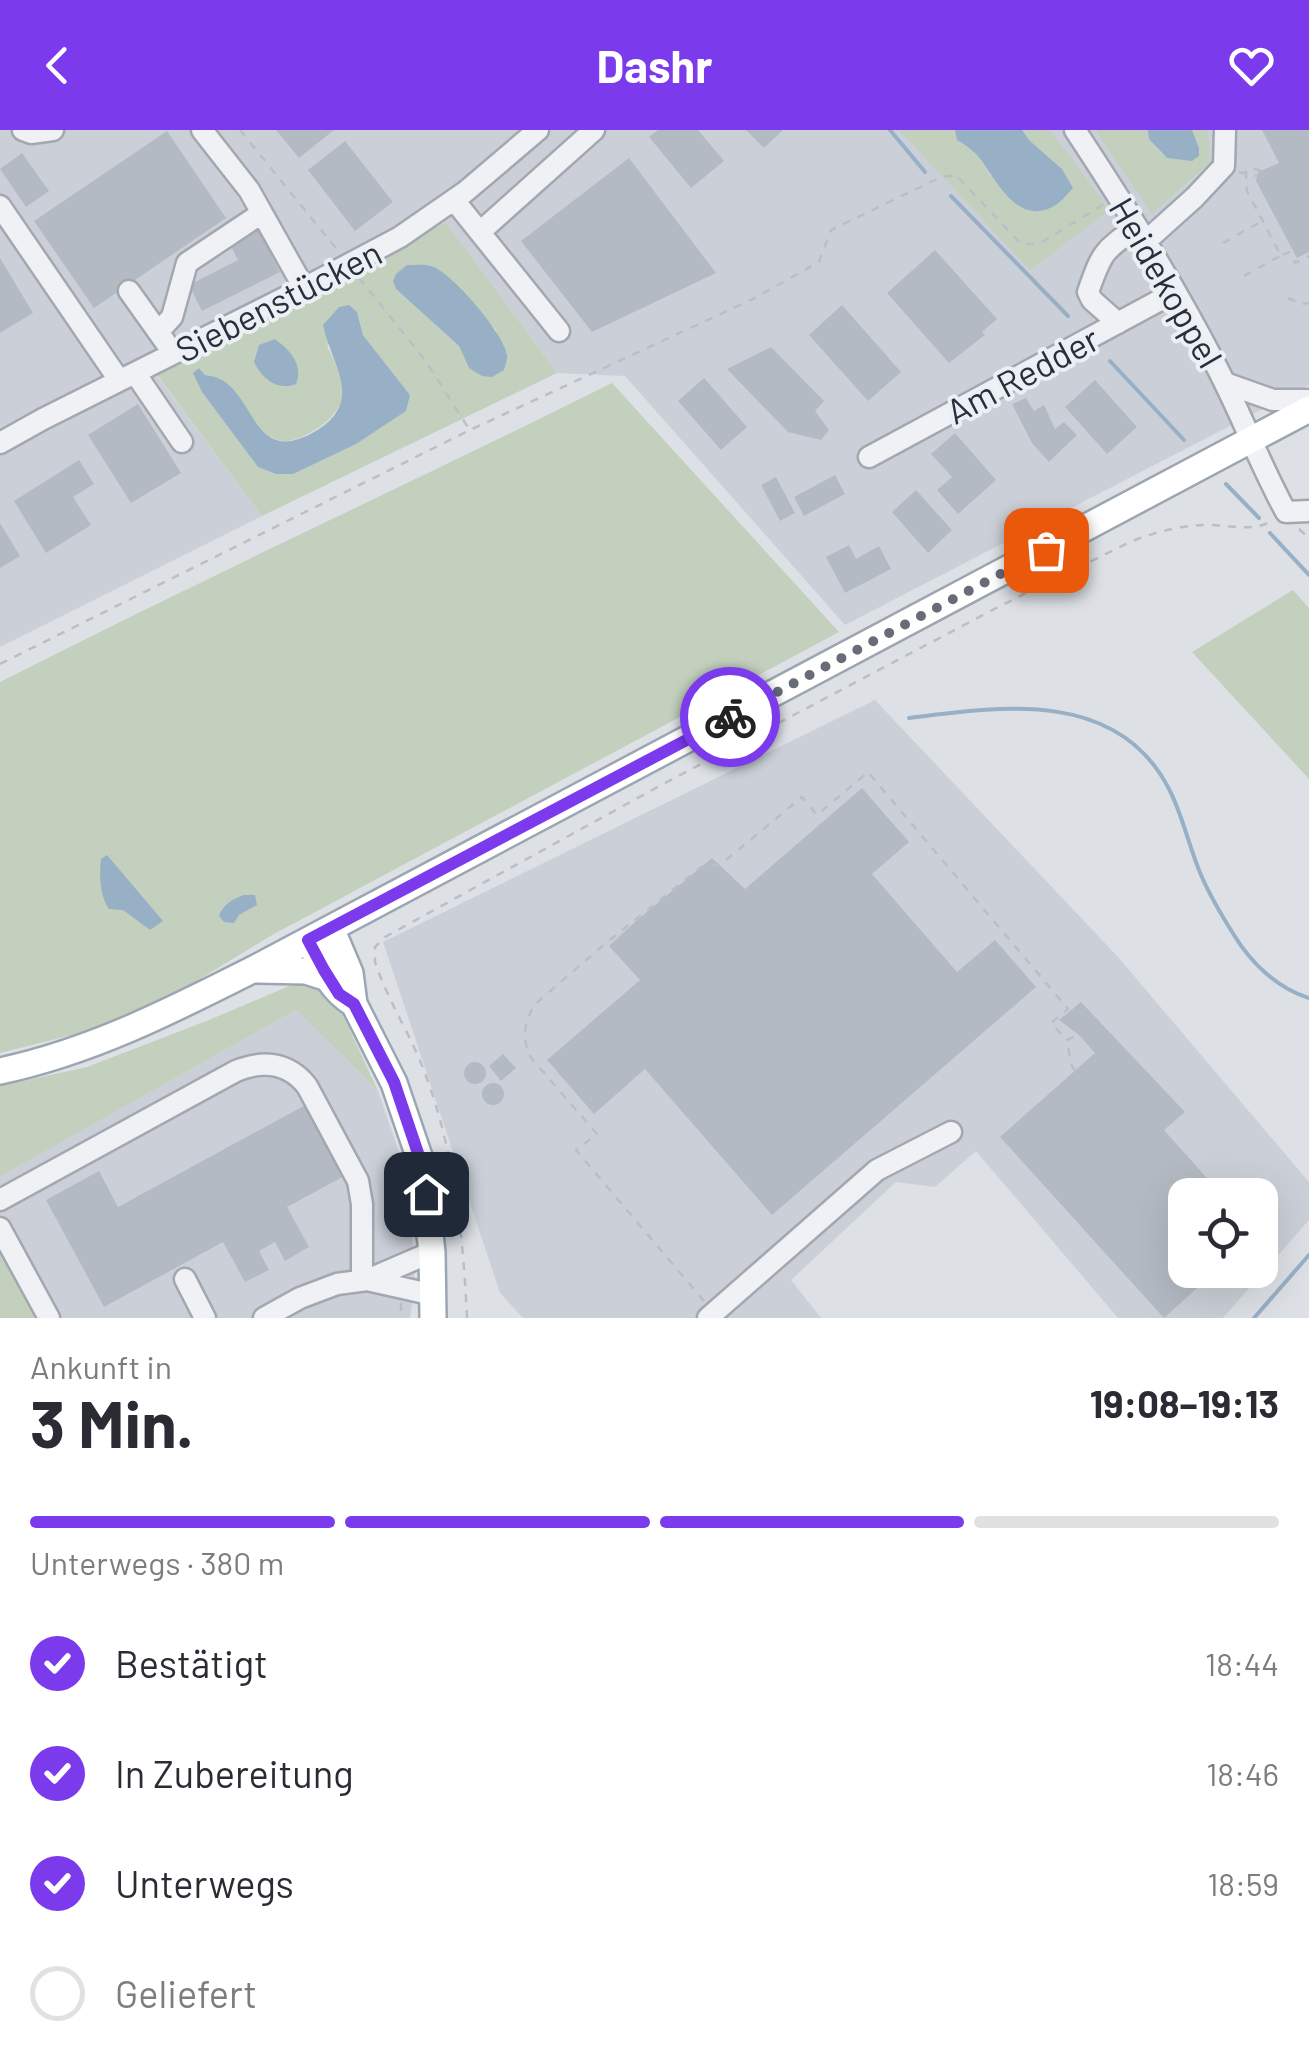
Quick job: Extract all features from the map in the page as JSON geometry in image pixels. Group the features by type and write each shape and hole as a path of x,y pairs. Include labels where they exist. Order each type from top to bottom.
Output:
{"main road":[{"path":"0,1071 34,1064 120,1035 252,970 1309,409"},
{"path":"320,934 328,978 339,994 354,1004"},
{"path":"320,934 350,973 354,1004 394,1082 422,1165 432,1252 433,1307"},
{"path":"252,970 306,971 328,978"}],"street":[{"path":"23,130 31,134 53,130"},
{"path":"202,130 249,190 304,288"},
{"name":"Siebenstücken","path":"0,444 400,237 454,200 538,130"},
{"path":"480,232 594,130"},
{"name":"Heidekoppel","path":"1074,130 1175,292 1225,383 1286,512 1309,511"},
{"path":"1118,323 1088,292 1101,256 1109,246 1141,234 1195,197 1224,166 1225,130"},
{"path":"454,200 559,331"},
{"path":"0,206 127,377 182,442"},
{"path":"158,332 172,316 187,264 262,213"},
{"path":"129,291 173,353"},
{"name":"Am Redder","path":"869,457 1175,292"},
{"path":"1225,383 1262,398 1309,400"},
{"path":"0,1200 236,1071 276,1064 298,1075 307,1086 358,1181 364,1280"},
{"path":"711,1316 877,1170 951,1132"},
{"path":"0,1228 49,1318"},
{"path":"264,1318 300,1298 337,1284 364,1280 432,1252"},
{"path":"185,1279 205,1318"},
{"path":"364,1280 433,1307"}],"path":[{"path":"1262,171 1248,168 1244,176 1247,190 1281,256"},
{"path":"1247,174 1256,176"},
{"path":"0,664 470,430 754,299 819,262 831,230 940,177 956,176 1021,244 1040,244 1118,195"},
{"path":"1248,182 1258,184"},
{"path":"1224,243 1263,220"},
{"path":"1244,276 1288,252 1295,263 1309,256"},
{"path":"1288,298 1309,303"},
{"path":"467,1318 450,1152 423,1069 375,962 375,947 384,937 662,784 1130,542 1182,527 1260,528"},
{"path":"711,1316 576,1150 597,1134 532,1059 524,1034 534,1005 606,943 701,867 720,864 802,796 817,815 868,772 1068,1009 1051,1023 1067,1040 1075,1071"},
{"path":"1067,1040 1079,1035"}],"shaded area":[{"path":"0,130 1309,130 1309,385 845,625 625,376 557,373 446,222 157,376 262,516 0,647"},
{"path":"875,700 1118,957 1309,1182 1309,1220 1278,1255 1278,1178 1168,1178 1168,1288 1249,1288 1223,1318 1118,1318 976,1151 935,1187 896,1182 791,1280 821,1318 523,1318 500,1293 383,942"},
{"path":"296,1010 378,1091 408,1178 415,1285 410,1318 40,1318 0,1250 0,1177"}],"green space":[{"path":"899,130 955,130 957,140 978,156 990,176 1072,188 1062,169 1022,130 1050,130 1110,210 1030,270"},
{"path":"1095,130 1148,130 1161,154 1181,159 1200,153 1192,130 1208,130 1210,162 1152,214"},
{"path":"446,222 557,373 262,516 157,375","holes":["396,289 481,315 497,331 469,368 459,346","357,312 363,335 410,395 276,474 258,466 202,392 194,373 199,368 205,375 221,380 273,438 287,441 306,435 325,423 343,398 342,383 327,346"]},
{"path":"612,383 839,632 272,935 180,991 88,1031 0,1053 0,682"},
{"path":"1293,590 1309,608 1309,779 1192,652"},
{"path":"308,978 335,998 378,1091 296,1010 0,1177 0,1086 87,1067"},
{"path":"0,1250 40,1318 0,1318"}],"water":[{"path":"955,130 1022,130 1062,169 1073,188 1056,205 1042,211 1018,206 977,155 957,140"},
{"path":"1148,130 1192,130 1199,156 1192,161 1167,158 1149,139"},
{"path":"407,265 440,270 463,291 504,346 504,370 492,377 469,368 459,346 396,289 396,274"},
{"path":"349,305 357,312 363,335 410,395 406,411 356,444 293,474 276,474 258,467 202,392 193,373 199,368 205,375 222,380 265,433 278,441 295,440 319,429 340,406 341,380 323,325 339,307"},
{"path":"275,339 294,358 298,370 296,384 283,386 271,382 254,362 259,345"},
{"path":"107,855 163,921 150,930 123,910 109,909 100,879 101,859"},
{"path":"244,895 255,895 257,905 239,915 234,923 224,922 219,916 223,908"}],"building":[{"path":"276,130 334,130 299,158"},
{"path":"658,130 698,130 724,161 691,188 649,137"},
{"path":"746,130 783,130 764,148"},
{"path":"1262,130 1309,130 1309,252 1297,258 1256,181 1258,172 1279,163"},
{"path":"167,131 226,218 94,308 34,221"},
{"path":"345,141 393,202 355,231 308,170"},
{"path":"22,153 49,191 26,207 0,169"},
{"path":"629,158 716,273 592,332 521,241"},
{"path":"257,228 280,272 202,311 189,285 238,260 229,242"},
{"path":"935,250 997,319 982,332 985,335 949,363 887,293"},
{"path":"0,258 33,313 0,333"},
{"path":"842,305 901,372 868,401 809,335"},
{"path":"771,347 824,401 815,411 829,430 821,440 788,432 727,369"},
{"path":"704,378 747,427 721,450 678,401"},
{"path":"1095,380 1137,427 1107,454 1065,407"},
{"path":"1026,398 1034,411 1044,405 1055,429 1064,422 1077,435 1049,462 1032,443 1012,404"},
{"path":"138,404 181,473 131,503 88,435"},
{"path":"955,433 996,480 958,514 937,490 952,477 931,454"},
{"path":"79,460 94,484 73,497 91,525 46,553 14,501"},
{"path":"835,475 845,494 804,516 794,497"},
{"path":"776,477 795,513 780,521 761,485"},
{"path":"916,490 952,530 928,553 892,512"},
{"path":"0,523 20,556 0,568"},
{"path":"849,545 856,559 879,546 891,569 845,593 826,557"},
{"path":"862,788 909,842 872,874 957,972 995,940 1036,987 772,1215 645,1069 594,1114 547,1060 640,980 609,946 636,921 712,858 745,889"},
{"path":"1081,1002 1185,1112 1164,1130 1207,1178 1168,1178 1168,1288 1197,1288 1164,1318 1000,1137 1095,1053 1059,1020"},
{"path":"503,1054 516,1068 501,1081 489,1066"},
{"path":"475,1062 483,1065 483,1081 475,1084 467,1081 464,1073 467,1065"},
{"path":"493,1083 501,1086 501,1102 493,1105 485,1102 482,1094 485,1086"},
{"path":"309,1103 348,1174 287,1207 309,1247 285,1261 275,1242 259,1251 269,1270 245,1282 223,1242 104,1307 46,1200 99,1171 118,1207"}],"waterway":[{"path":"890,130 925,172"},
{"path":"951,196 1068,316"},
{"path":"1110,361 1184,440"},
{"path":"1226,484 1259,518"},
{"path":"1270,533 1309,575"},
{"path":"909,718 1019,709 1089,719 1120,734 1147,757 1169,789 1205,883 1241,945 1276,981 1309,998"},
{"path":"1254,1318 1309,1255"}],"way so far":[{"path":"730,717 1046,550"}],"route":[{"path":"426,1194 422,1165 394,1082 354,1004 339,994 308,940 730,717"}]}
